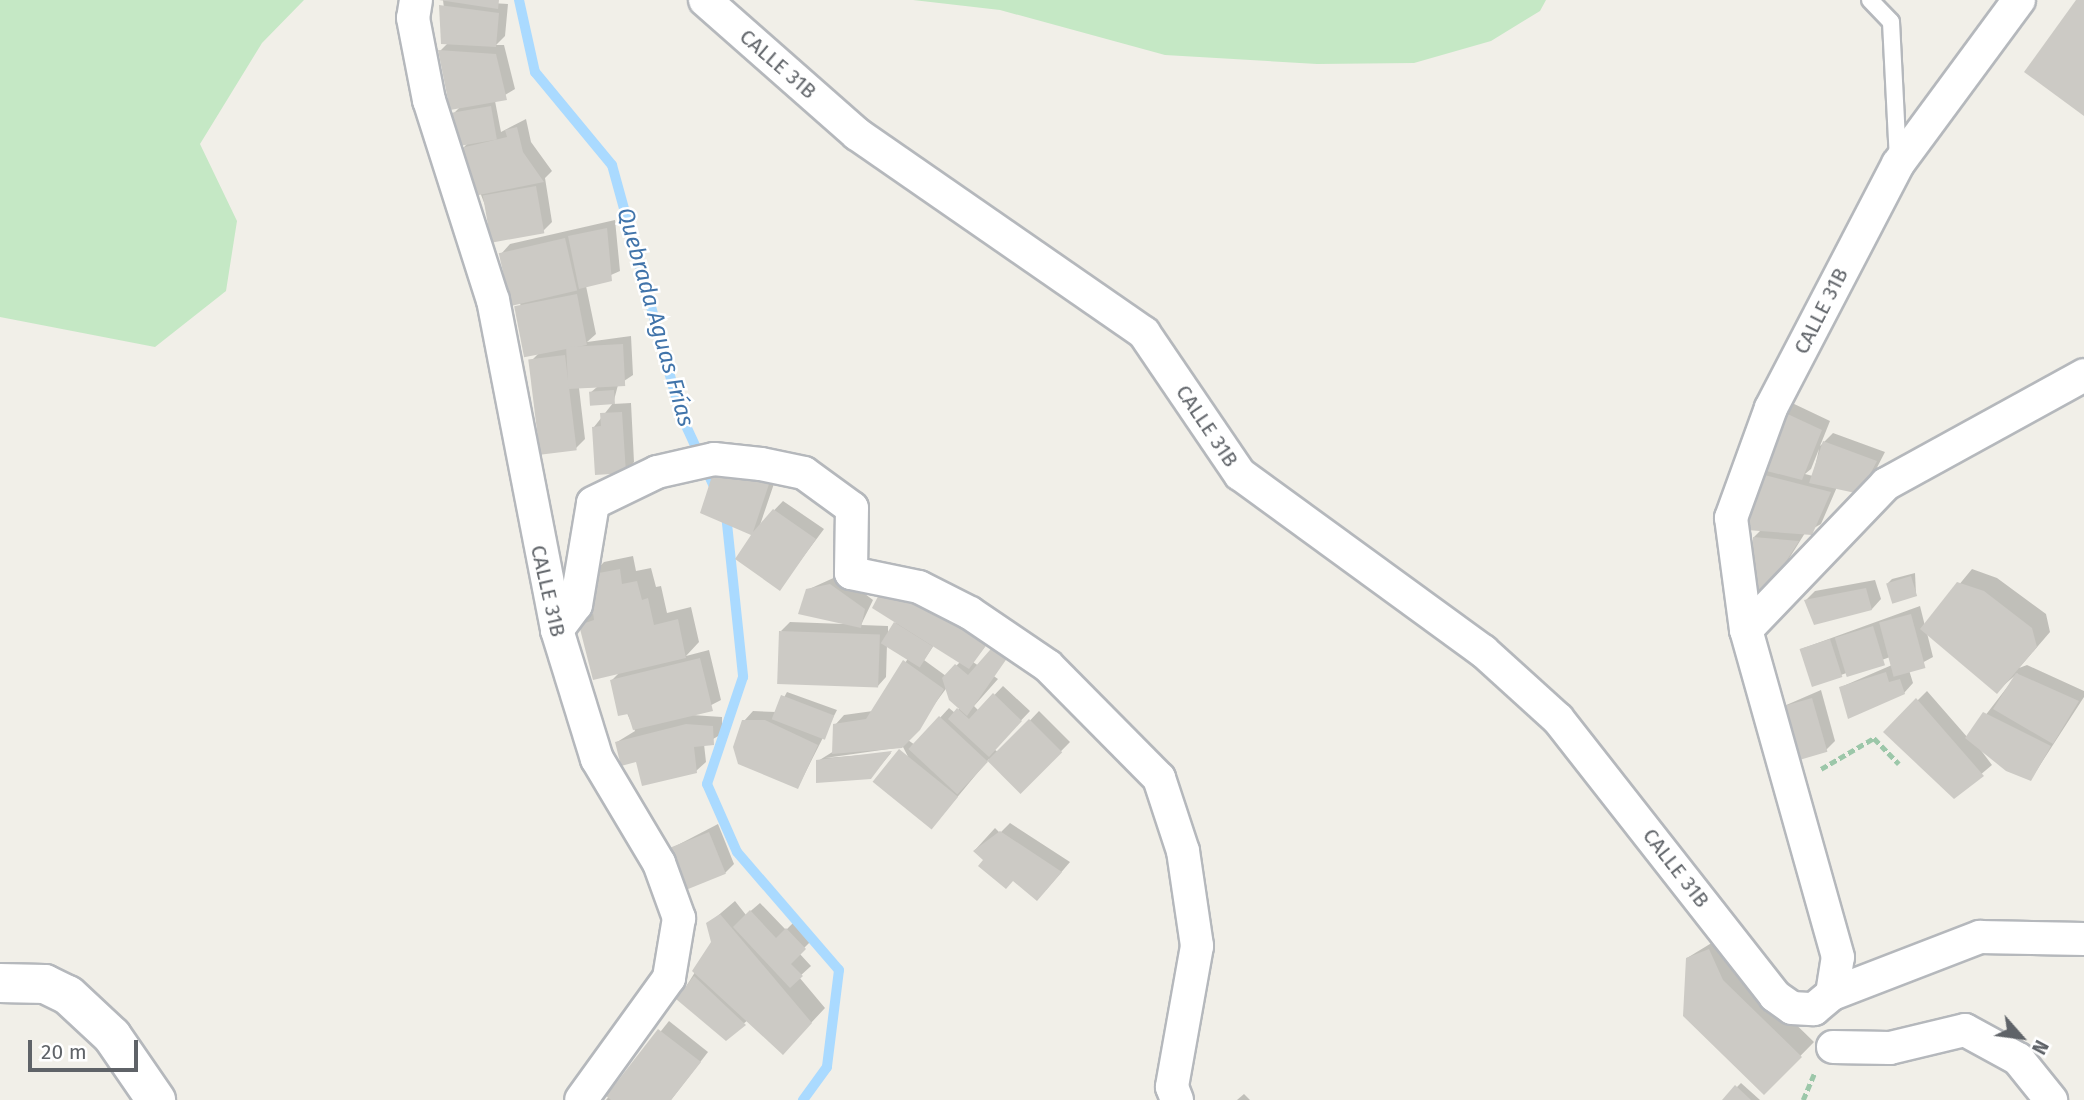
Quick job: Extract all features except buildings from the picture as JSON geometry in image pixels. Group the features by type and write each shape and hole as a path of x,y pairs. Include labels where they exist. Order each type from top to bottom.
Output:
{"street":[{"name":"CALLE 31B","path":"416,0 413,18 429,100 496,313 557,630 597,759 659,863 679,918 669,978 581,1100"},
{"name":"CALLE 31B","path":"705,0 857,134 1144,333 1240,474 1483,651 1558,719 1775,996 1792,1008 1815,1009 1832,994 1838,957 1746,630 1731,518 1771,408 1898,164 2019,0"},
{"path":"1746,630 1886,484 2084,375"},
{"path":"557,630 576,605 593,503 657,472 714,459 804,473 852,508 851,573 919,587 970,613 1048,666 1159,778 1183,851 1197,946 1172,1087 1177,1100"},
{"path":"1832,994 1980,937 2084,939"},
{"path":"0,983 45,984 68,995 112,1036 156,1100"},
{"path":"1833,1047 1890,1048 1965,1030 2018,1059 2051,1100"}],"lane":[{"path":"1870,0 1891,22 1898,164"}],"path":[{"path":"1787,782 1874,738 1899,764"}],"green space":[{"path":"0,0 304,0 262,43 200,144 237,221 226,291 155,347 0,317"},
{"path":"913,0 1546,0 1540,11 1491,41 1414,63 1317,64 1165,55 1000,10"}],"waterway":[{"name":"Quebrada Aguas Frías","path":"519,0 535,72 612,165 681,415 717,493"},
{"name":"Quebrada Aguas Frías","path":"726,514 743,677 707,784 737,852 839,970 827,1067 803,1100"}]}
